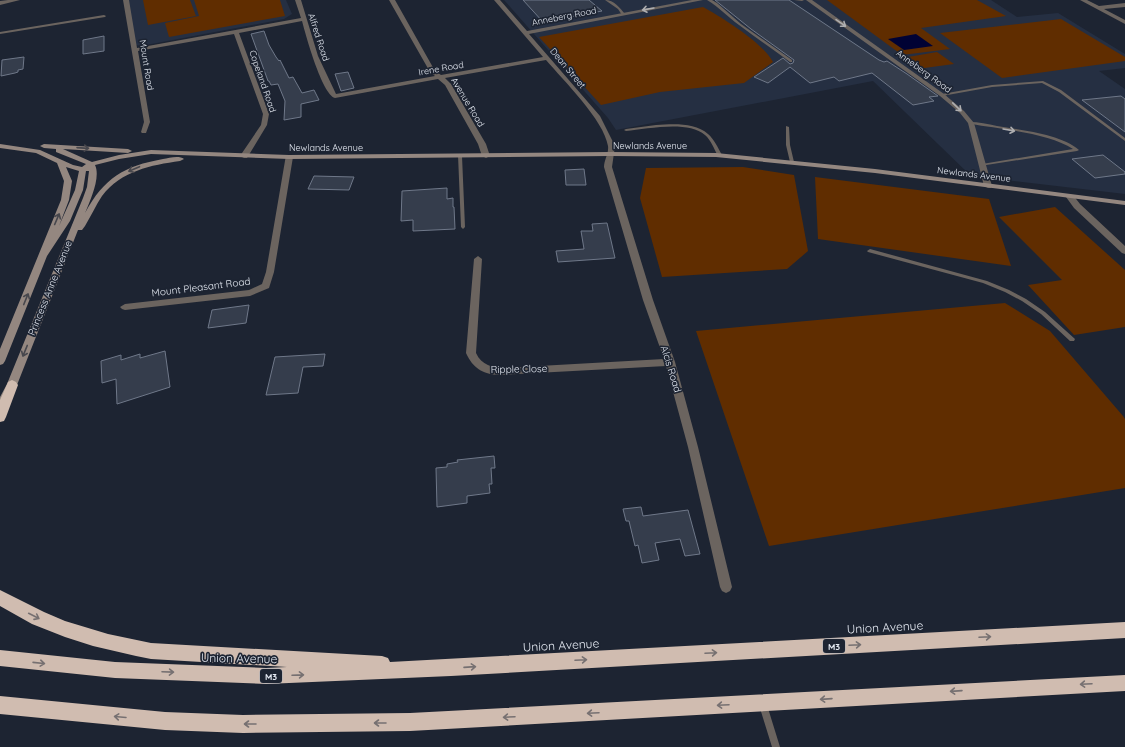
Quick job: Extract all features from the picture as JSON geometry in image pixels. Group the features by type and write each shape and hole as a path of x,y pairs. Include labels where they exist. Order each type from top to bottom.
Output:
{"highway":[{"path":"0,417 12,385"},
{"path":"0,598 37,618 80,634 120,645 150,651 451,668"},
{"name":"Union Avenue","path":"0,658 116,670 266,676 451,668 1125,630"},
{"path":"0,705 165,720 243,724 410,722 762,703 1002,688 1125,683"}],"main road":[{"path":"0,140 44,146 151,152"},
{"path":"0,146 35,151 50,156 73,168 83,170 92,166"},
{"path":"44,146 61,150 92,166"},
{"name":"Newlands Avenue","path":"92,166 120,157 151,152 289,157 610,154 720,155 792,162 1125,203"},
{"name":"Newlands Avenue","path":"92,166 173,153"},
{"path":"71,237 82,224 105,188 120,176 152,163 214,155"},
{"name":"Princess Anne Avenue","path":"0,360 68,190 68,181 60,162"},
{"name":"Princess Anne Avenue","path":"0,406 12,385 71,237 90,187 92,166"},
{"path":"43,255 66,221 79,190 83,170"}],"street":[{"path":"0,3 18,0"},
{"name":"Mount Road","path":"126,0 136,50 146,122 144,132"},
{"name":"Alfred Road","path":"298,0 315,56 332,94 338,96"},
{"name":"Avenue Road","path":"392,0 433,72 448,84 482,144 486,156"},
{"name":"Dean Street","path":"497,0 548,58 603,126 612,145 610,154"},
{"name":"Anneberg Road","path":"525,33 700,0"},
{"name":"Anneberg Road","path":"809,0 942,95 962,112 971,123 988,186"},
{"path":"1083,0 1125,22"},
{"path":"1098,8 1125,5"},
{"path":"136,50 304,19"},
{"name":"Copeland Road","path":"236,31 266,114 264,125 244,156"},
{"name":"Irene Road","path":"338,96 548,58"},
{"name":"Alcis Road","path":"610,154 607,162 608,168 648,300 670,362 693,447 726,588"},
{"name":"Mount Pleasant Road","path":"125,307 250,293 266,286 270,272 289,157"},
{"path":"1070,197 1125,252"},
{"name":"Ripple Close","path":"478,259 471,353 474,362 480,367 487,370 497,371 521,371 670,362"}],"lane":[{"path":"607,0 624,14"},
{"path":"709,0 758,38 791,61"},
{"path":"796,0 802,0"},
{"path":"0,33 104,16"},
{"path":"942,95 992,86 1043,82 1060,91 1125,140"},
{"path":"971,123 1017,131 1062,142 1069,144 1077,150 982,165"},
{"path":"626,130 679,126 692,127 707,135 720,155"},
{"path":"787,127 788,145 792,162"},
{"path":"460,156 463,227"},
{"path":"870,251 978,280 1007,291 1043,313 1072,339"},
{"path":"762,703 776,747"}],"shaded area":[{"path":"127,0 286,0 292,14 284,19 141,46 136,45"},
{"path":"143,0 190,0 196,16 148,25"},
{"path":"194,0 280,0 285,16 169,37 165,23 199,16"},
{"path":"504,0 991,0 1017,17 1058,13 1125,54 1125,68 1099,71 1125,89 1125,194 971,176 873,81 616,130 608,118"},
{"path":"827,0 977,0 1006,16 921,28 950,49 902,55"},
{"path":"703,7 752,39 761,47 773,62 744,83 660,92 601,105 539,37"},
{"path":"1061,19 1125,57 1125,61 1002,78 940,33"},
{"path":"916,34 933,46 904,50 888,39"},
{"path":"937,52 954,64 917,69 902,58"},
{"path":"743,167 794,175 808,251 787,269 662,277 640,198 646,168"},
{"path":"815,177 989,199 1011,266 818,239"},
{"path":"1055,207 1125,270 1125,327 1074,335 1028,285 1062,280 999,217"},
{"path":"1005,303 1050,331 1125,419 1125,488 769,546 696,331"}],"building":[{"path":"523,0 589,0 602,11 543,22"},
{"path":"715,0 789,0 879,60 884,62 887,61 938,96 929,97 934,101 913,105 872,73 839,81 834,77 810,83 790,67 768,83 754,77 783,58 790,64 793,63 794,60 751,29"},
{"path":"264,31 269,45 276,57 279,61 280,60 289,78 293,77 302,93 314,90 319,100 301,104 301,117 284,120 285,101 278,84 271,85 268,81 251,34"},
{"path":"104,36 104,51 83,54 83,40"},
{"path":"24,57 23,69 18,70 18,72 15,73 1,76 2,60"},
{"path":"348,72 354,88 341,91 335,74"},
{"path":"1121,96 1125,99 1125,132 1082,100"},
{"path":"1103,155 1125,172 1125,174 1095,178 1072,159"},
{"path":"584,169 586,185 566,185 565,170"},
{"path":"314,176 354,177 349,190 308,189"},
{"path":"447,188 447,199 453,198 455,229 413,231 413,220 401,221 402,191"},
{"path":"607,223 615,258 558,262 556,251 584,249 581,231 593,231 592,224"},
{"path":"249,305 246,323 208,328 212,310"},
{"path":"165,351 170,387 117,404 116,379 102,383 101,361 121,355 121,360 140,354 140,358"},
{"path":"325,354 323,366 303,367 298,393 266,395 275,357"},
{"path":"494,456 495,468 491,468 492,484 489,484 490,493 467,496 467,503 437,507 436,468 447,467 447,464 458,462 457,460"},
{"path":"641,507 643,516 688,510 700,554 685,556 680,539 655,543 659,560 642,563 638,545 635,546 629,521 626,521 623,509"}]}
